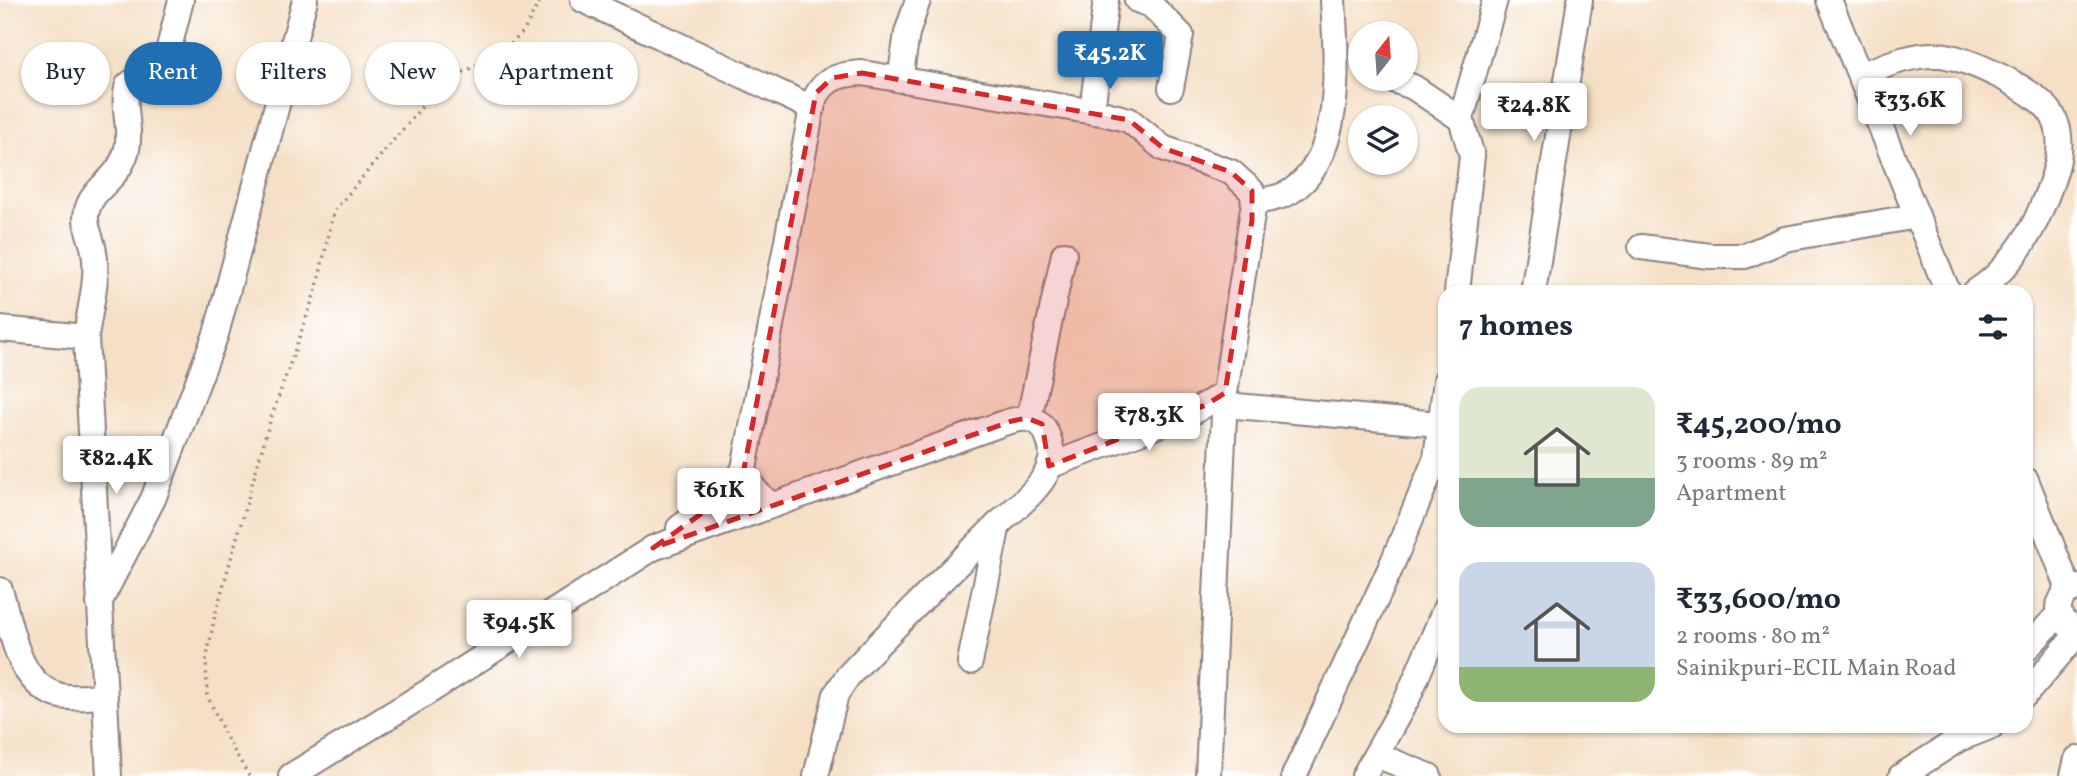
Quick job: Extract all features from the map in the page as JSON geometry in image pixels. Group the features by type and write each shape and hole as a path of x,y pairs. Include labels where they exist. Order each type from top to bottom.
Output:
{"street":[{"path":"109,776 86,337 94,252 87,232 88,207 92,197 116,175 126,151 130,132 126,108 128,85 160,62 168,52 181,0"},
{"path":"99,603 153,499 216,334 305,0"},
{"path":"583,0 812,108"},
{"path":"900,80 907,33 918,0"},
{"path":"1092,111 1106,0"},
{"path":"1137,0 1152,5 1181,35 1171,88"},
{"path":"1254,202 1290,193 1316,163 1328,133 1348,71 1333,0"},
{"path":"1458,285 1472,156 1461,119 1495,0"},
{"path":"1534,285 1580,0"},
{"path":"1829,0 1945,285"},
{"path":"1860,75 1915,56 1940,54 1981,67 2007,79 2053,116 2059,144 2055,179 2034,225 2002,269 1983,285"},
{"path":"291,776 653,548 715,504 732,488 744,469 816,93 832,78 842,74 862,73 1092,111 1129,120 1163,148 1231,172 1252,191 1254,202 1225,399 1208,776"},
{"path":"1418,90 1461,119"},
{"path":"1642,247 1710,256 1745,256 1785,239 1917,216"},
{"path":"1029,418 1064,254"},
{"path":"0,329 86,337"},
{"path":"1049,466 1225,399 1438,425"},
{"path":"653,548 984,430 1029,418 1042,425 1047,434 1052,459 1042,479 848,676 836,694 816,776"},
{"path":"1294,776 1390,569 1436,458 1438,436"},
{"path":"744,469 747,479 759,495 772,505"},
{"path":"2033,496 2073,588 2060,600 2071,626"},
{"path":"970,662 998,524"},
{"path":"0,590 20,656 38,687 63,696 104,695"},
{"path":"1429,776 1370,766 1408,697 1438,626"},
{"path":"2033,645 2071,626"},
{"path":"2033,683 2071,626"},
{"path":"1901,776 1961,733"},
{"path":"2073,776 2077,759"}],"path":[{"path":"248,776 207,695 206,662 215,615 270,421 317,287 334,211 425,103 456,76 504,51 524,31 540,0"}],"highlighted area":[{"path":"862,73 1129,120 1163,148 1231,172 1252,191 1252,220 1225,393 1206,405 1049,466 1042,424 1027,418 1012,421 653,548 715,504 744,469 812,108 816,93 832,78"}]}
